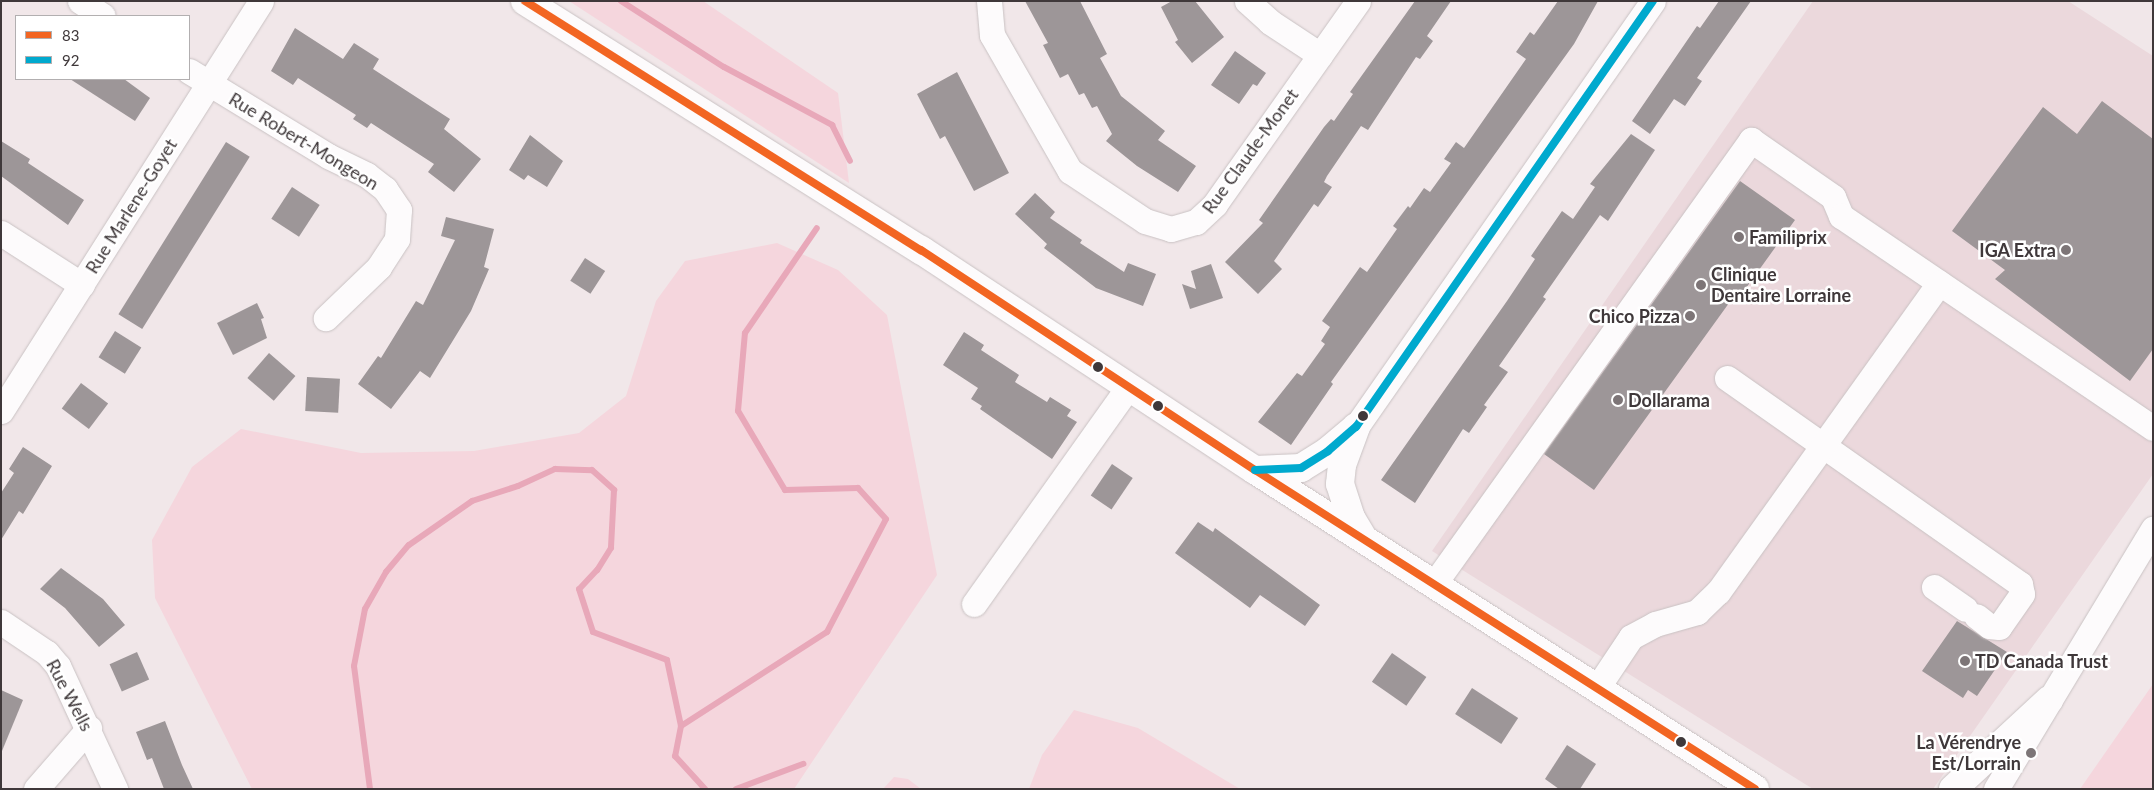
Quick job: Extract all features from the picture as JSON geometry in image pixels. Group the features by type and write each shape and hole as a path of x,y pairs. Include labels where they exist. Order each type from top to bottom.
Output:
{"main road":[{"path":"525,1 921,250 1255,470 1754,789"},
{"path":"1255,470 1301,468 1328,451 1356,427"},
{"path":"1356,427 1342,465 1340,484 1351,518 1365,540"},
{"path":"1953,789 2049,700"}],"street":[{"path":"80,1 101,15"},
{"name":"Rue Marlene-Goyet","path":"1,411 82,285 198,77 261,1"},
{"name":"Rue Claude-Monet","path":"989,1 992,35 1070,171 1159,228 1183,227 1196,222 1215,204 1358,1"},
{"path":"1247,1 1270,22 1320,55"},
{"path":"1356,427 1653,1"},
{"name":"Rue Robert-Mongeon","path":"198,77 328,156 366,175 384,189 399,210 397,240 379,267 326,318"},
{"path":"1434,584 1751,140 1833,197 1841,216 2153,428"},
{"path":"1,233 82,285"},
{"path":"1597,688 1631,637 1655,624 1698,612 1718,592 1939,283"},
{"path":"1727,378 2020,584 2022,594 1999,627 1989,626 1934,587"},
{"path":"974,604 1021,542 1129,386"},
{"path":"1996,789 2153,529"},
{"name":"Rue Wells","path":"1,622 47,652 67,682 115,789"},
{"path":"36,789 89,728"}],"shaded area":[{"path":"569,1 703,1 838,93 849,183"},
{"path":"1813,1 2068,1 2153,56 2153,474 1933,789 1813,789 1432,551"},
{"path":"777,243 838,270 887,315 937,575 794,789 252,789 155,598 152,540 192,467 241,429 361,453 474,451 579,433 626,396 656,301 685,261"},
{"path":"2153,684 2153,789 2080,789"},
{"path":"1074,710 1138,728 1240,789 1029,789 1042,755"},
{"path":"894,777 908,779 921,789 883,789"}],"building":[{"path":"1025,1 1080,1 1107,54 1100,58 1121,96 1165,131 1158,140 1196,166 1178,192 1137,166 1106,141 1112,134 1097,106 1092,108 1084,93 1079,95 1068,74 1060,78 1043,45 1048,43"},
{"path":"1172,1 1195,1 1224,37 1192,63 1175,42 1178,40 1161,7"},
{"path":"1415,1 1451,1 1427,36 1433,41 1420,59 1416,57 1368,130 1361,126 1327,176 1324,182 1332,187 1318,207 1314,204 1274,261 1282,269 1258,294 1225,262 1263,223 1259,220 1324,127 1331,119 1334,121 1353,94 1350,92"},
{"path":"1558,1 1598,1 1574,44 1331,382 1333,384 1291,445 1258,422 1297,373 1302,376 1325,344 1321,341 1330,327 1322,321 1360,267 1367,272 1397,229 1393,226 1408,206 1410,208 1424,188 1430,192 1451,163 1444,159 1456,142 1464,148 1526,59 1516,52 1530,32 1534,35"},
{"path":"1719,1 1751,1 1697,78 1702,81 1685,106 1674,99 1650,134 1632,121 1697,26 1700,28"},
{"path":"295,28 343,59 354,43 379,59 373,69 450,119 444,129 481,159 454,192 428,172 434,164 371,123 367,128 353,119 356,115 298,78 293,85 271,71"},
{"path":"1235,51 1266,73 1257,86 1253,84 1239,104 1211,85"},
{"path":"957,72 1009,173 974,191 945,136 940,139 917,94"},
{"path":"72,80 125,80 150,98 135,121"},
{"name":"IGA Extra","path":"2102,101 2153,139 2153,349 2130,381 1995,279 2005,270 1952,231 2043,107 2077,134"},
{"path":"1631,134 1655,150 1608,221 1600,215 1543,297 1546,299 1499,366 1508,372 1484,405 1487,407 1469,433 1463,429 1415,503 1381,480 1507,301 1535,259 1531,256 1562,211 1573,219 1595,187 1590,184"},
{"path":"530,135 563,161 547,187 528,175 524,180 509,170"},
{"path":"1,141 30,159 28,163 84,200 68,225 1,176"},
{"path":"226,142 250,157 142,329 118,314"},
{"path":"1740,181 1795,220 1741,295 1737,292 1594,490 1544,454"},
{"path":"292,187 320,205 299,237 271,219"},
{"path":"1035,193 1055,212 1050,218 1082,240 1080,243 1124,272 1128,263 1156,274 1143,306 1096,288 1044,248 1047,244 1015,214"},
{"path":"446,217 494,229 484,267 489,269 471,311 430,378 420,371 391,409 358,384 378,356 381,358 416,301 423,305 455,240 441,236"},
{"path":"585,258 605,271 590,294 570,281"},
{"path":"1211,264 1223,298 1190,309 1182,284 1196,289 1191,271"},
{"path":"257,303 264,318 261,319 267,338 233,355 217,323"},
{"path":"115,331 141,347 125,374 99,357"},
{"path":"964,332 984,345 981,350 1019,375 1015,382 1047,402 1050,397 1071,410 1067,416 1077,422 1052,459 980,409 982,406 971,399 978,388 943,365"},
{"path":"269,353 295,376 274,401 247,378"},
{"path":"307,377 340,379 338,413 305,411"},
{"path":"81,383 108,403 89,429 62,409"},
{"path":"23,447 52,466 23,514 19,511 1,540 1,493 14,473 9,469"},
{"path":"1112,464 1133,478 1111,509 1091,496"},
{"path":"1198,522 1213,532 1215,528 1320,605 1305,626 1260,595 1250,608 1175,553"},
{"path":"61,568 103,599 125,625 99,647 65,608 40,589"},
{"name":"TD Canada Trust","path":"1957,621 2007,652 1977,696 1968,690 1963,698 1922,671"},
{"path":"137,652 149,679 122,692 110,664"},
{"path":"1392,653 1426,677 1406,706 1372,682"},
{"path":"1472,688 1518,718 1501,744 1455,714"},
{"path":"1,690 23,700 2,751 1,751"},
{"path":"165,721 193,789 164,789 152,758 147,760 136,732"},
{"path":"1567,745 1596,764 1580,789 1559,789 1545,779"}],"waterway":[{"path":"621,1 724,67 832,125 850,161"},
{"path":"681,726 827,632 886,519 858,488 785,490 738,411 745,333 817,228"},
{"path":"370,789 354,666 365,609 386,572 409,545 472,501 518,486 555,469 592,470 614,490 611,548 597,570 579,589 593,632 667,660 681,726 675,756 705,789"},
{"path":"736,789 803,764"}],"transit line":[{"name":"83","path":"525,1 921,250 1255,470 1755,789"},
{"name":"92","path":"1255,470 1301,468 1328,451 1356,427 1653,1"}],"place":[{"name":"Familiprix","path":"1739,237"},
{"name":"IGA Extra","path":"2066,250"},
{"name":"Clinique Dentaire Lorraine","path":"1701,285"},
{"name":"Chico Pizza","path":"1690,316"},
{"name":"Dollarama","path":"1618,400"},
{"name":"TD Canada Trust","path":"1965,661"},
{"name":"La Vérendrye Est/Lorrain","path":"2031,753"}]}
